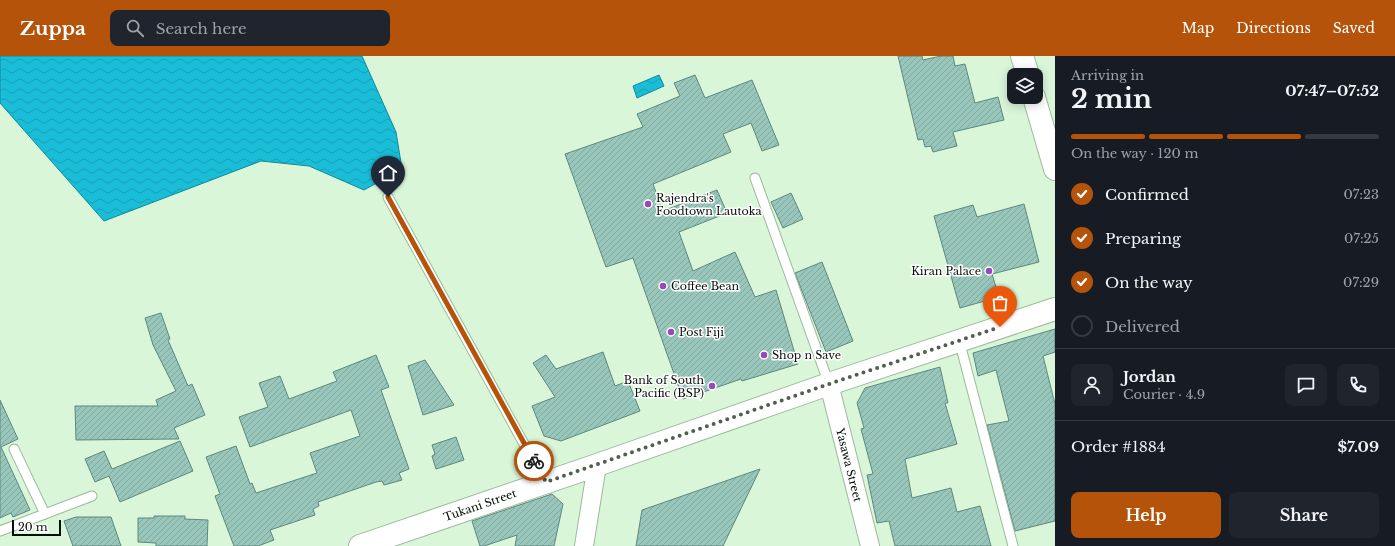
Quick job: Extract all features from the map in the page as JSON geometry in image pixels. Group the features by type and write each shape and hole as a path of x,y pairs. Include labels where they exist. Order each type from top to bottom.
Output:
{"street":[{"path":"1022,56 1026,68"},
{"path":"1036,104 1055,169"},
{"name":"Tukani Street","path":"360,546 829,384 959,340 1055,310"},
{"name":"Yasawa Street","path":"829,384 870,546"},
{"path":"584,546 597,465"}],"lane":[{"path":"754,178 829,384"},
{"path":"388,197 546,482"},
{"path":"959,340 1013,546"},
{"path":"14,448 45,514"},
{"path":"0,531 92,496"}],"water":[{"path":"0,56 362,56 396,132 402,169 364,190 309,166 261,161 104,221 0,103"},
{"path":"659,75 664,86 637,98 633,86"}],"building":[{"path":"898,56 922,56 923,60 941,56 953,56 955,66 965,64 975,103 998,97 1004,120 953,132 957,146 933,152 931,146 925,147 923,139 918,140"},
{"path":"695,75 705,98 752,80 779,145 762,151 751,123 723,134 731,152 653,184 663,211 717,190 727,213 679,232 693,271 735,252 755,297 776,290 798,364 742,381 741,379 683,399 633,258 606,267 565,154 643,127 637,114 680,96 674,83"},
{"path":"791,193 803,219 783,228 771,202"},
{"path":"1024,204 1039,262 992,274 999,297 960,308 934,216 973,205 977,217"},
{"path":"822,262 853,341 826,352 795,273"},
{"path":"161,313 170,339 168,340 188,386 192,384 205,415 174,428 179,439 76,440 75,406 158,406 156,400 176,391 153,345 145,318"},
{"path":"1055,329 1055,352 1043,356 1055,404 1055,521 1015,531 987,425 1009,421 996,370 978,376 973,353"},
{"path":"603,352 615,386 628,381 640,411 561,441 544,436 532,406 555,397 533,363 546,355 556,369"},
{"path":"376,355 389,387 381,390 409,469 399,473 402,480 384,485 382,481 376,482 318,502 319,506 313,509 315,515 270,530 274,540 258,546 234,546 215,496 220,494 206,457 236,446 250,484 252,483 256,493 317,473 310,453 360,436 351,410 250,447 239,417 268,407 259,383 280,376 289,399 337,381 333,372"},
{"path":"425,360 454,405 423,415 408,366"},
{"path":"940,367 948,403 945,403 957,444 905,459 912,498 951,488 957,512 980,506 991,546 895,546 889,521 877,523 867,475 873,474 861,429 864,428 857,403 865,388"},
{"path":"0,400 18,439 1,447 30,510 13,517 11,513 0,518"},
{"path":"456,437 464,460 436,469 432,456 435,454 432,445"},
{"path":"180,441 193,471 120,502 109,476 95,482 85,459 104,451 112,469"},
{"path":"760,469 723,546 636,546 642,510"},
{"path":"552,494 563,504 554,546 515,546 517,535 480,546 472,521"},
{"path":"154,516 185,516 185,519 208,520 207,546 156,546 156,543 138,542 138,518 154,518"},
{"path":"76,517 111,517 121,546 73,546 64,521"}],"way so far":[{"path":"534,461 546,482 829,384 1000,327"}],"place":[{"name":"Rajendra's Foodtown Lautoka","path":"648,204"},
{"name":"Kiran Palace","path":"989,271"},
{"name":"Coffee Bean","path":"663,286"},
{"name":"Post Fiji","path":"671,332"},
{"name":"Shop n Save","path":"764,355"},
{"name":"Bank of South Pacific (BSP)","path":"712,386"}],"route":[{"path":"388,197 534,461"}]}
